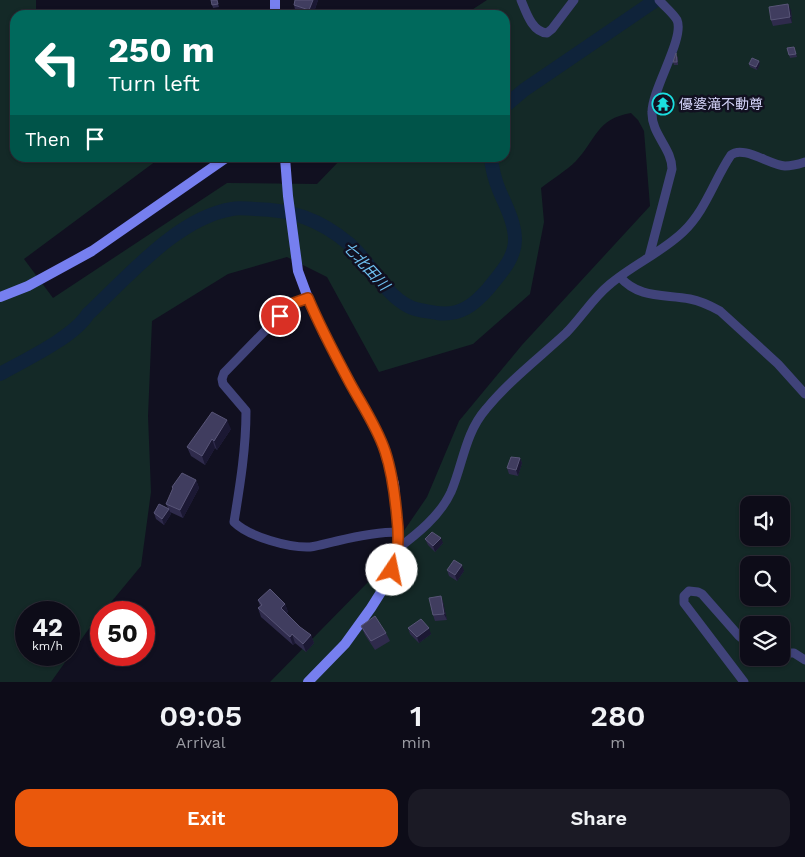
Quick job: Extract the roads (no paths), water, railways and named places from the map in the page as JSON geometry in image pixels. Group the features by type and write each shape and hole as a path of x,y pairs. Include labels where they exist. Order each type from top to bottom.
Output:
{"main road":[{"path":"0,297 28,286 92,250 220,162"},
{"path":"285,162 298,271 335,357 379,436 394,484 398,532 397,559 388,581 345,644 308,682"}],"street":[{"path":"521,0 536,28 543,33 547,33 574,0"},
{"path":"649,257 672,173 671,160 654,128 652,114 655,94 678,30 678,22 659,0"},
{"path":"396,550 425,525 446,501 457,475 469,435 484,411 581,317 603,290 678,236 691,223 710,196 728,160 735,152 742,152 785,166 805,162"},
{"path":"620,277 624,282 647,294 692,300 720,311 778,364 805,394"},
{"path":"308,298 291,304 224,373 222,379 223,384 246,411 243,466 234,522 249,532 278,542 311,547 365,534 398,532"},
{"path":"740,636 702,594 689,591 684,596 684,604 744,682"},
{"path":"790,653 794,653 805,660"}],"waterway":[{"name":"七北田川","path":"510,102 524,90 656,0"},
{"name":"七北田川","path":"0,374 72,331 154,251 173,236 192,224 235,208 281,211 316,222 348,243 391,293 408,306 418,310 437,313 460,311 472,304 488,289 506,266 514,247 515,240 510,215 496,182 492,162"}],"place":[{"name":"優婆滝不動尊","path":"663,104"}]}
